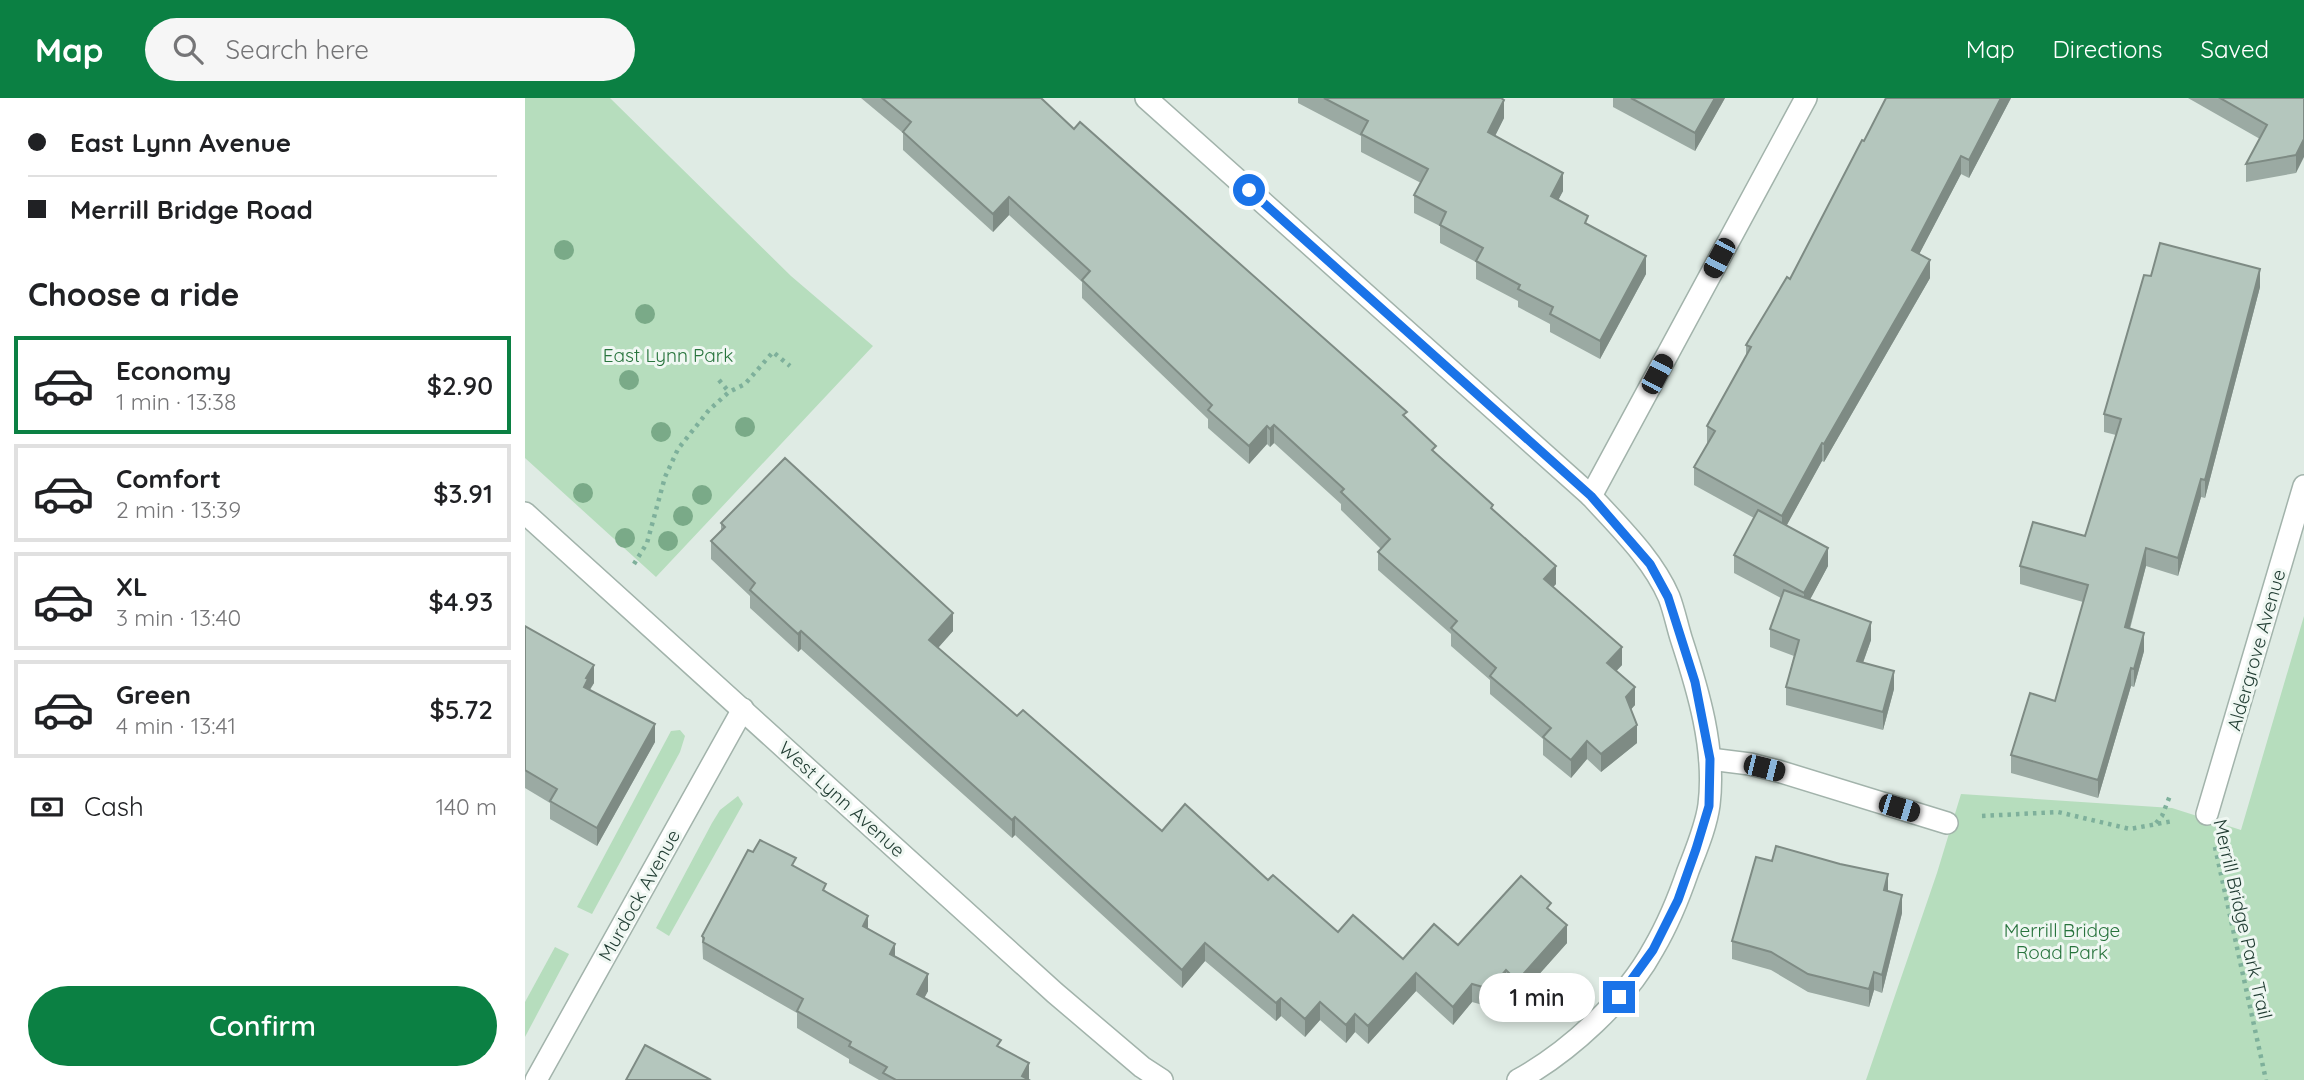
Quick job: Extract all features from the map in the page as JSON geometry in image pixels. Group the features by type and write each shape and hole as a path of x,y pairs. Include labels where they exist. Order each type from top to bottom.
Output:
{"street":[{"path":"1146,98 1591,496 1650,564 1668,597 1695,682 1710,759 1709,806 1696,849 1678,900 1653,950 1619,997 1545,1065 1518,1080"},
{"path":"1591,496 1806,98"},
{"name":"Aldergrove Avenue","path":"2207,814 2304,486"},
{"name":"West Lynn Avenue","path":"525,513 1055,993 1142,1067 1162,1080"},
{"name":"Murdock Avenue","path":"536,1080 743,709"},
{"path":"1710,759 1778,771 1947,823"}],"path":[{"path":"634,565 647,543 674,456 699,421 729,393 745,384 773,352 790,366"},
{"path":"719,380 729,393"},
{"path":"2154,824 2162,816 2171,793"},
{"name":"Merrill Bridge Park Trail","path":"1947,823 1984,816 2058,812 2130,829 2207,814 2266,1080"}],"green space":[{"name":"East Lynn Park","path":"525,98 610,98 791,276 873,346 656,577 525,458"},
{"name":"Merrill Bridge Road Park","path":"2304,616 2304,1080 1866,1080 1937,873 1961,794 2172,808 2241,830"},
{"path":"680,730 685,736 680,752 592,914 577,907 671,731"},
{"path":"738,796 743,804 669,936 656,928 720,810"},
{"path":"555,947 569,954 525,1037 525,1002"}],"building":[{"path":"882,98 1041,98 1074,129 1080,122 1407,412 1403,415 1436,446 1432,450 1556,566 1544,579 1622,647 1607,663 1635,687 1626,697 1637,725 1601,754 1587,741 1571,760 1543,737 1551,728 1490,676 1496,668 1451,628 1457,621 1378,552 1390,539 1341,492 1344,489 1274,425 1270,429 1267,426 1249,446 1208,410 1212,405 1082,280 1090,271 1009,197 993,214 903,132 911,122"},
{"path":"1324,98 1504,100 1488,132 1563,173 1551,196 1588,216 1585,223 1646,256 1600,341 1550,314 1553,307 1518,289 1520,285 1476,261 1483,248 1440,225 1446,212 1414,195 1428,169 1361,134 1368,121"},
{"path":"1631,98 1715,98 1695,133"},
{"path":"1886,98 2001,98 1969,160 1961,156 1912,250 1930,260 1782,516 1694,467 1715,431 1707,426 1751,347 1746,345 1787,277 1790,279"},
{"path":"2220,98 2304,98 2304,139 2296,155 2246,164 2267,125"},
{"path":"2160,243 2260,269 2205,480 2201,479 2178,558 2146,548 2125,627 2144,633 2098,780 2011,755 2030,693 2055,701 2088,585 2020,566 2033,522 2085,536 2121,419 2104,414 2144,275 2151,276"},
{"path":"785,458 953,613 929,640 1017,716 1023,710 1162,831 1185,804 1268,880 1273,875 1338,932 1353,915 1403,959 1434,924 1458,945 1521,876 1551,903 1547,908 1567,925 1517,981 1506,970 1490,989 1472,984 1453,1007 1416,973 1368,1026 1355,1014 1346,1025 1320,1002 1305,1019 1281,998 1276,1003 1205,943 1182,970 1015,817 1012,820 801,631 798,634 750,590 755,583 711,541 725,527 721,523"},
{"path":"1758,510 1828,548 1804,593 1734,555"},
{"path":"1784,590 1871,622 1857,661 1894,671 1883,712 1786,687 1799,640 1770,629"},
{"path":"525,626 594,665 584,687 655,724 597,828 550,801 557,789 525,770"},
{"path":"760,840 796,858 792,865 826,884 823,890 868,916 863,926 895,944 890,954 928,974 917,994 1001,1040 997,1046 1029,1063 1022,1076 1029,1080 896,1080 883,1073 887,1067 849,1046 851,1042 797,1011 803,999 703,942 702,936 748,850 753,852"},
{"path":"1776,846 1888,874 1884,890 1902,895 1882,975 1874,972 1869,989 1808,974 1771,952 1732,941 1756,857 1772,861"},
{"path":"645,1045 711,1080 626,1080"}],"route":[{"path":"1249,190 1591,496 1650,564 1668,597 1695,682 1710,759 1709,806 1678,900 1653,950 1619,997"}]}
